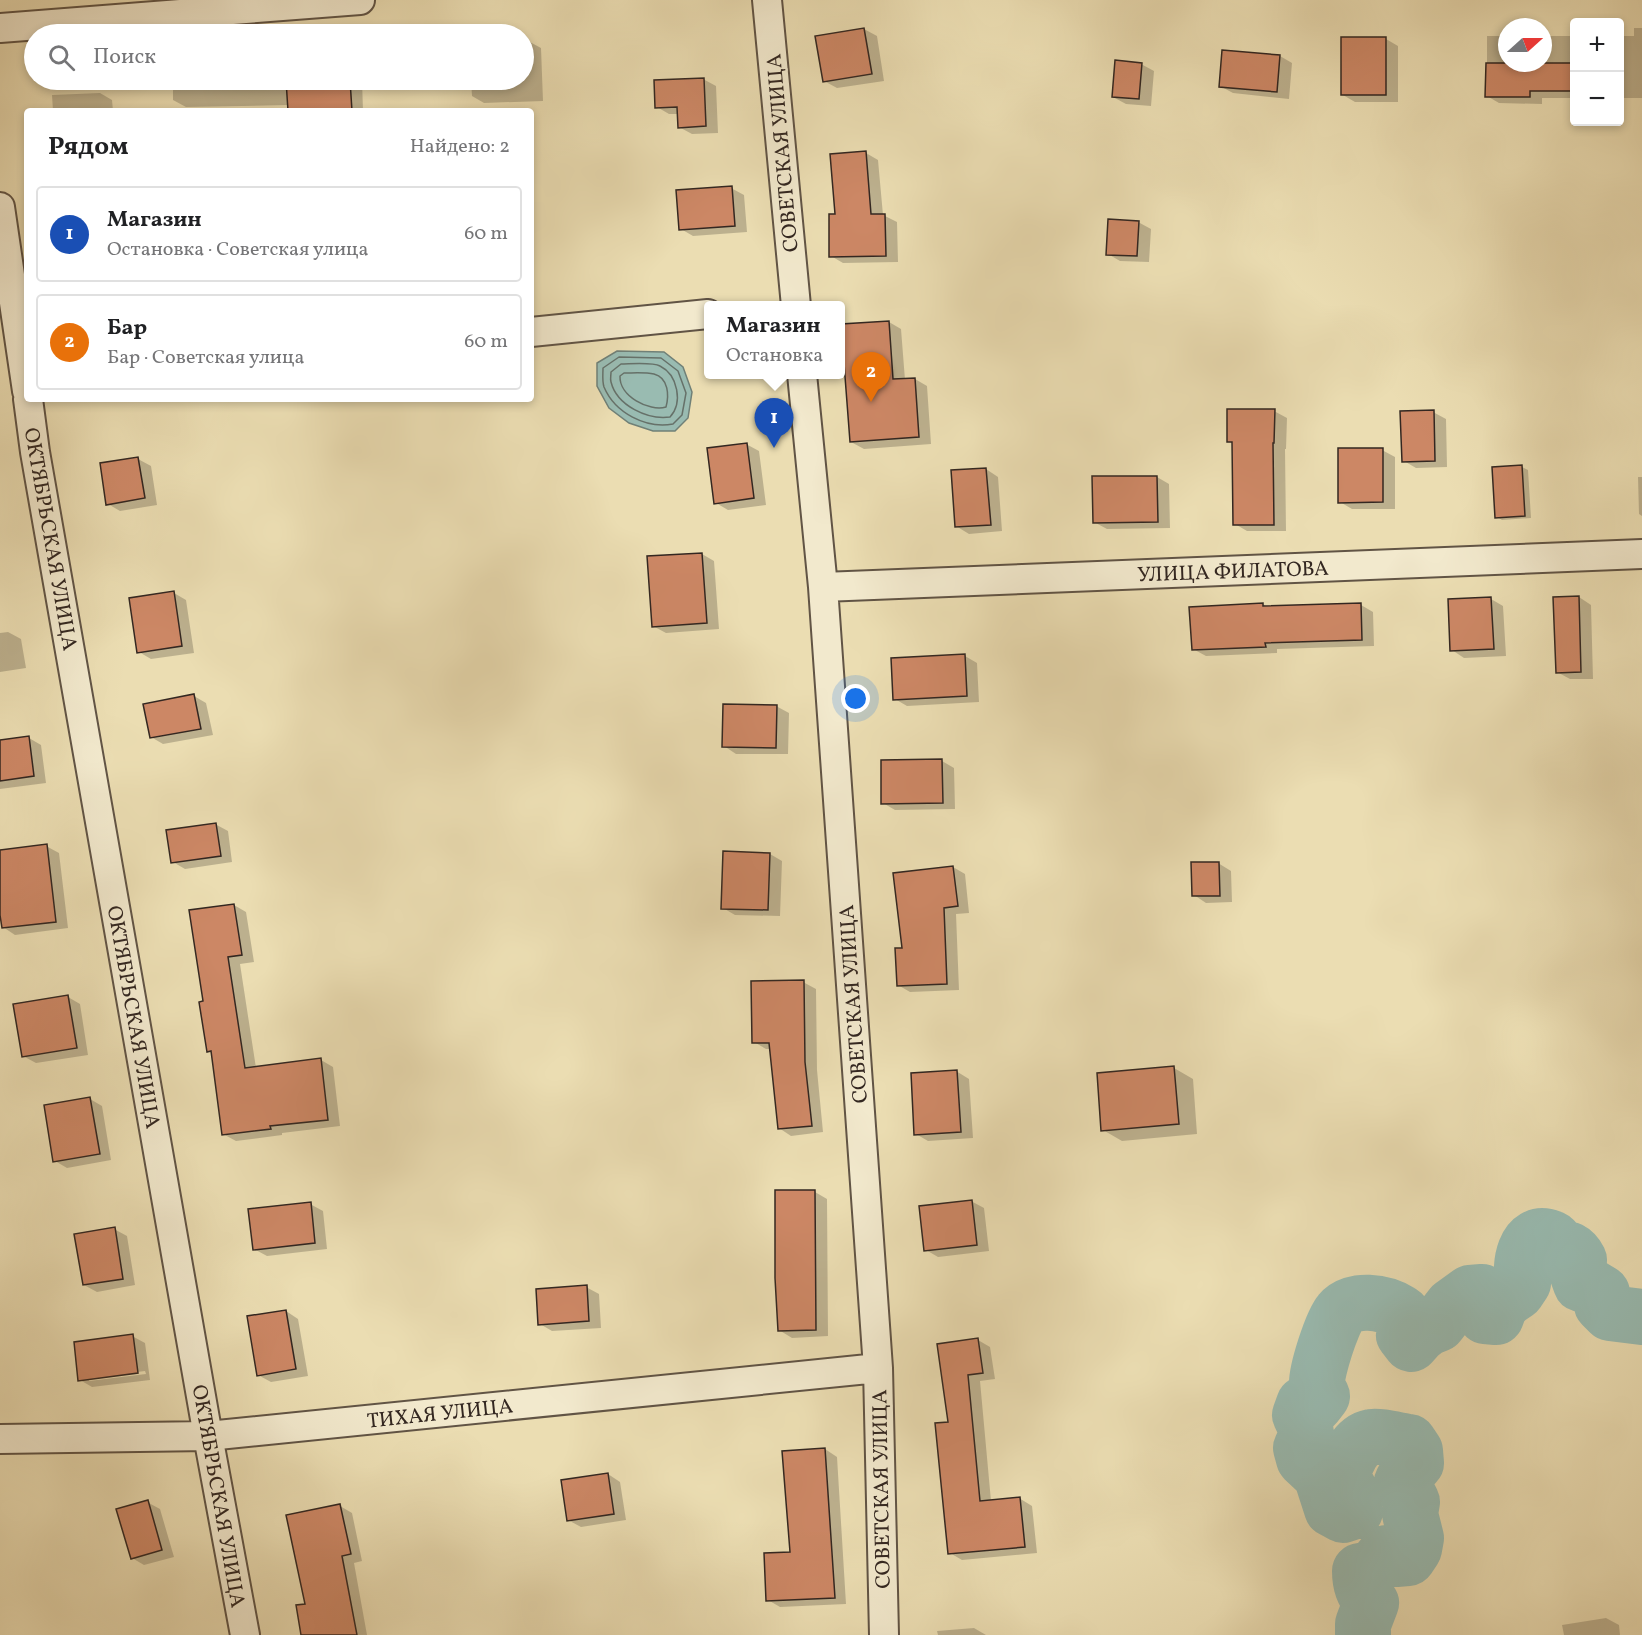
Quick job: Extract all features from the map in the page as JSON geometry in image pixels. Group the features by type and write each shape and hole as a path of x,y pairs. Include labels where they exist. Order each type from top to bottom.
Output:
{"street":[{"path":"51,24 360,0"},
{"name":"СОВЕТСКАЯ УЛИЦА","path":"767,0 796,301"},
{"path":"0,28 24,26"},
{"name":"ОКТЯБРЬСКАЯ УЛИЦА","path":"0,207 24,369"},
{"path":"534,332 704,314"},
{"name":"СОВЕТСКАЯ УЛИЦА","path":"802,379 824,587 878,1368 884,1635"},
{"name":"ОКТЯБРЬСКАЯ УЛИЦА","path":"29,402 35,452 245,1635"},
{"name":"УЛИЦА ФИЛАТОВА","path":"824,587 1642,554"},
{"name":"ТИХАЯ УЛИЦА","path":"0,1439 208,1436 878,1368"}],"water":[{"path":"617,351 664,352 683,367 692,392 688,418 675,431 653,431 629,423 609,408 597,386 597,363"}],"building":[{"path":"864,28 872,74 823,82 815,36"},
{"path":"1341,37 1386,37 1386,95 1341,95"},
{"path":"1222,50 1280,55 1277,92 1219,87"},
{"path":"1115,60 1142,63 1139,99 1112,97"},
{"path":"1486,63 1498,63 1498,72 1552,72 1552,63 1570,63 1570,91 1530,91 1530,97 1485,97"},
{"path":"704,78 706,126 678,128 677,107 655,108 654,80"},
{"path":"287,90 351,90 352,108 288,108"},
{"path":"866,151 871,214 885,214 886,256 829,257 829,214 835,214 830,154"},
{"path":"732,186 735,226 679,230 676,190"},
{"path":"1108,219 1139,221 1137,256 1106,255"},
{"path":"889,321 893,379 915,378 919,437 850,442 845,376 845,324"},
{"path":"1227,409 1275,409 1274,525 1233,525 1232,442 1227,442"},
{"path":"1434,410 1435,461 1402,462 1400,411"},
{"path":"747,443 754,498 714,504 707,448"},
{"path":"1338,448 1383,448 1383,502 1338,503"},
{"path":"138,457 145,498 106,505 100,463"},
{"path":"1522,465 1525,516 1495,518 1492,467"},
{"path":"986,468 991,525 955,527 951,470"},
{"path":"1092,476 1157,476 1158,522 1093,523"},
{"path":"702,553 707,623 652,627 647,556"},
{"path":"174,591 182,646 137,653 129,598"},
{"path":"1579,596 1581,672 1556,673 1553,597"},
{"path":"1491,597 1494,649 1450,651 1448,599"},
{"path":"1263,603 1263,606 1361,603 1362,640 1265,643 1266,647 1192,650 1189,607"},
{"path":"965,654 967,696 893,700 891,658"},
{"path":"194,694 201,729 150,738 143,704"},
{"path":"723,704 777,705 776,748 722,747"},
{"path":"29,736 34,776 0,781 0,740"},
{"path":"942,759 943,803 881,804 881,760"},
{"path":"216,823 221,856 171,863 166,830"},
{"path":"47,844 56,922 2,928 0,850"},
{"path":"723,851 770,853 768,910 721,909"},
{"path":"1191,862 1219,862 1220,896 1192,896"},
{"path":"953,866 958,906 944,908 947,984 897,986 895,948 902,948 893,873"},
{"path":"234,904 242,955 228,957 245,1068 321,1058 328,1120 270,1126 271,1129 222,1135 211,1051 207,1052 199,1002 203,1001 189,910"},
{"path":"804,980 805,1062 812,1126 778,1129 769,1043 752,1043 751,981"},
{"path":"68,995 77,1048 22,1057 13,1004"},
{"path":"1174,1066 1179,1124 1101,1131 1097,1073"},
{"path":"957,1070 961,1132 914,1135 911,1073"},
{"path":"90,1097 100,1154 53,1162 44,1105"},
{"path":"775,1190 815,1190 816,1330 778,1331 775,1278"},
{"path":"972,1200 977,1245 924,1251 919,1206"},
{"path":"311,1202 315,1243 253,1250 248,1209"},
{"path":"115,1227 123,1279 83,1285 74,1234"},
{"path":"587,1285 589,1321 538,1325 536,1289"},
{"path":"286,1310 296,1369 257,1376 247,1316"},
{"path":"133,1334 138,1373 78,1381 74,1342"},
{"path":"978,1338 983,1373 968,1375 980,1501 1020,1497 1025,1547 948,1554 935,1423 948,1422 937,1344"},
{"path":"825,1448 835,1598 766,1601 764,1553 790,1552 782,1451"},
{"path":"608,1473 614,1514 567,1521 561,1480"},
{"path":"148,1500 162,1550 131,1559 116,1509"},
{"path":"340,1504 351,1554 342,1556 357,1635 301,1635 296,1605 305,1604 286,1515"}],"waterway":[{"path":"1363,1635 1363,1624 1371,1603 1362,1588 1360,1571 1372,1570 1386,1553 1396,1559 1408,1558 1414,1549 1416,1538 1410,1514 1412,1502 1402,1482 1416,1463 1415,1451 1409,1442 1384,1437 1365,1439 1348,1459 1342,1477 1354,1498 1355,1511 1343,1515 1332,1509 1321,1475 1304,1459 1301,1448 1306,1432 1300,1415 1304,1404 1315,1405 1322,1396 1317,1385 1317,1378 1329,1336 1340,1313 1360,1303 1377,1304 1393,1309 1404,1315 1408,1323 1404,1335 1411,1344 1428,1328 1438,1324 1452,1306 1470,1293 1482,1292 1485,1316 1496,1317 1500,1306 1517,1292 1523,1283 1522,1268 1525,1250 1535,1238 1542,1236 1552,1239 1575,1254 1579,1260 1577,1273 1581,1284 1602,1293 1602,1305 1610,1313 1642,1317"}],"place":[{"name":"Бар","path":"871,402"},
{"name":"Магазин","path":"774,448"}]}
